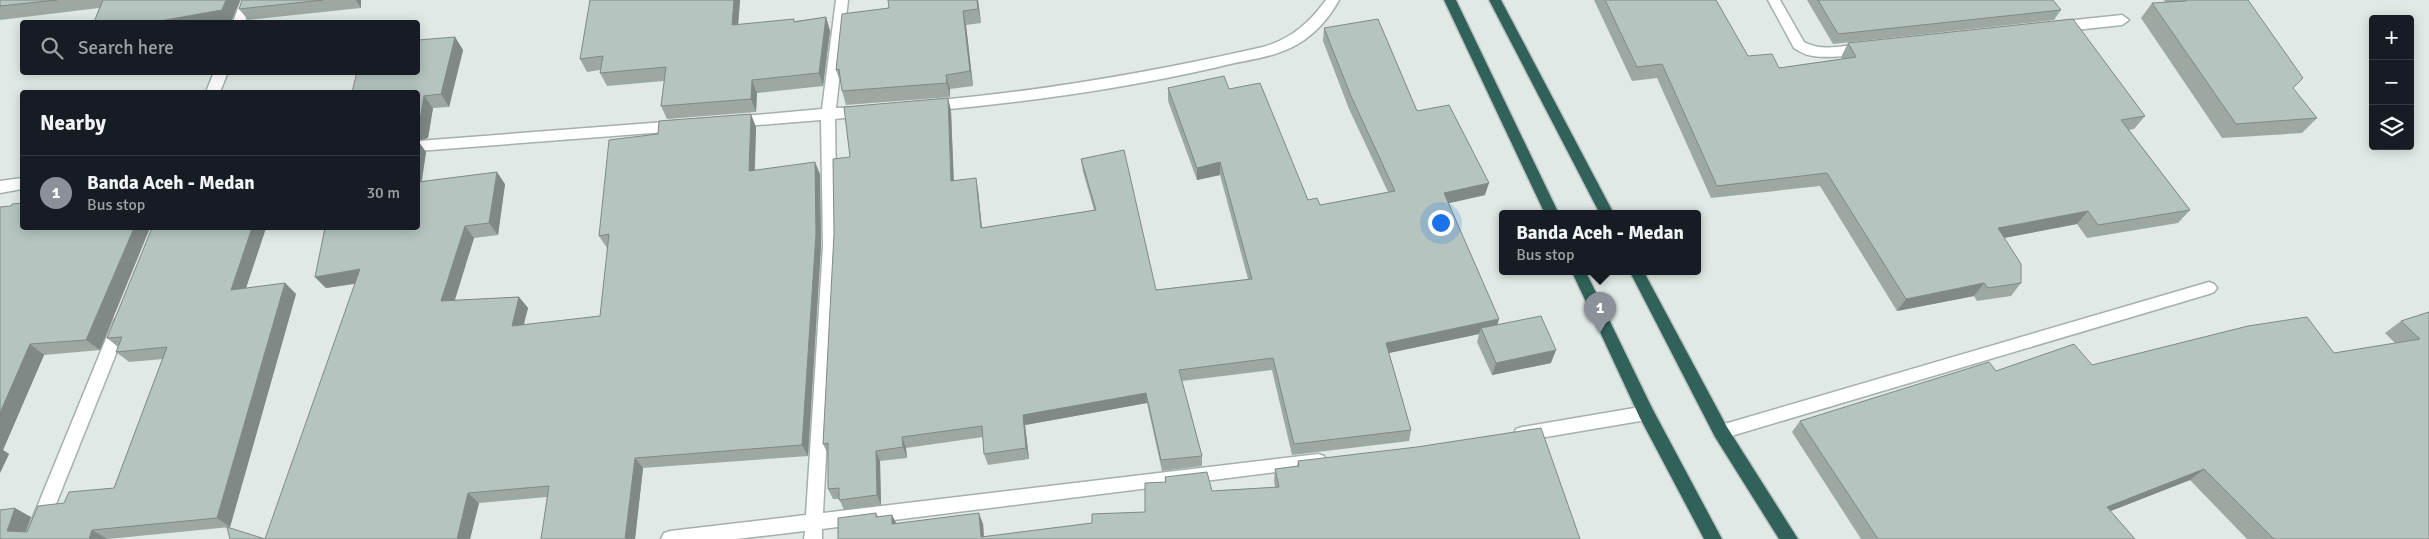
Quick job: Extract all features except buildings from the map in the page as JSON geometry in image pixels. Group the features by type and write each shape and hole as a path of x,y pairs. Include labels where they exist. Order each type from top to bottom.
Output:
{"highway":[{"path":"1450,0 1550,210"},
{"path":"1495,0 1605,210"},
{"path":"1580,275 1646,413 1713,539"},
{"path":"1639,275 1721,432 1789,539"}],"street":[{"path":"240,20 247,0"},
{"path":"813,531 830,246 828,114 842,0"},
{"path":"916,107 993,101 1171,73 1286,44 1306,32 1322,17 1333,0"},
{"path":"1774,0 1799,45 1808,51 1873,47"},
{"path":"2047,28 2122,20"},
{"path":"214,90 220,75"},
{"path":"716,123 877,110"},
{"path":"420,146 688,126"},
{"path":"0,187 20,184"},
{"path":"1721,432 2210,288"},
{"path":"33,539 126,310"},
{"path":"1509,436 1646,413"},
{"path":"670,539 813,531 1332,460"}],"place":[{"name":"Banda Aceh - Medan","path":"1600,333"}]}
